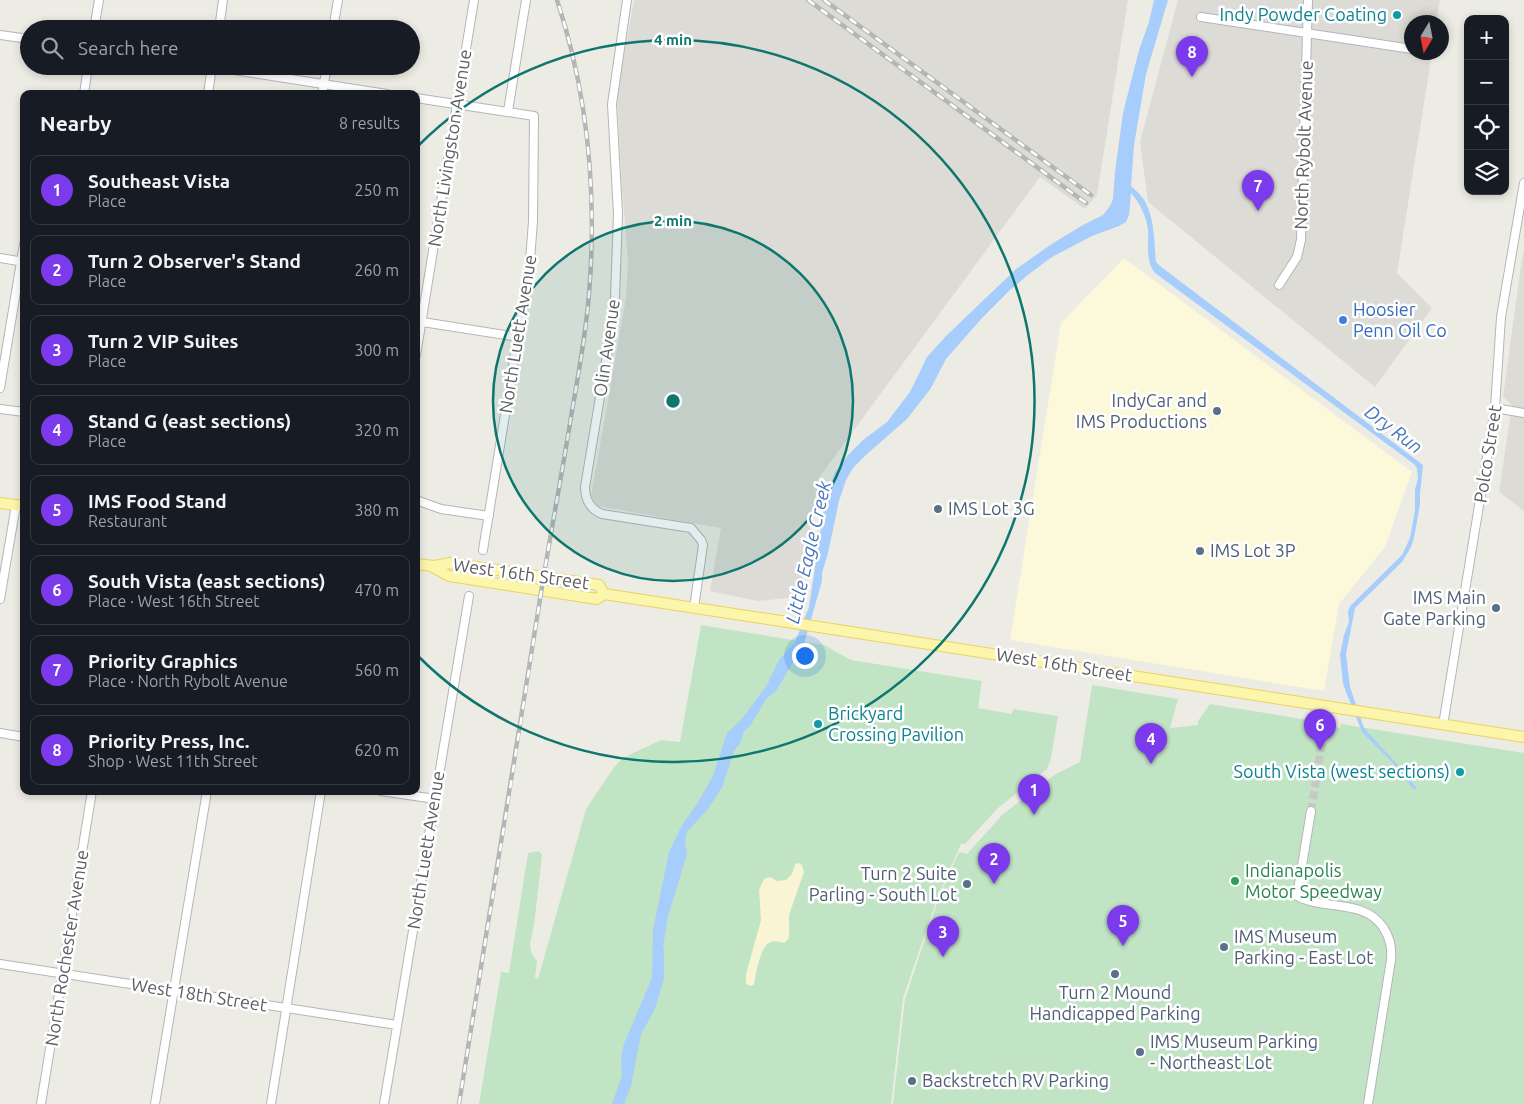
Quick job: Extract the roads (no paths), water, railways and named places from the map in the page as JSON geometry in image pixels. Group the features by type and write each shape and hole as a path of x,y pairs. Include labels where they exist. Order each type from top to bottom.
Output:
{"main road":[{"path":"0,502 20,506"},
{"name":"West 16th Street","path":"420,565 431,566 449,576 472,580 596,598 604,594 1524,737"}],"street":[{"path":"96,20 99,0"},
{"path":"220,20 223,0"},
{"path":"335,20 338,0"},
{"name":"North Livingston Avenue","path":"420,315 458,104 474,0"},
{"path":"420,99 508,111 526,0"},
{"name":"Olin Avenue","path":"627,0 612,104 618,214 615,297 585,495 591,507 602,514 691,528 703,545 694,608"},
{"name":"North Rybolt Avenue","path":"1279,285 1297,258 1301,240 1308,0"},
{"path":"1201,17 1404,48"},
{"path":"0,35 20,38"},
{"path":"85,90 87,75"},
{"path":"209,90 211,75"},
{"path":"265,75 362,90"},
{"path":"323,90 326,75"},
{"name":"North Luett Avenue","path":"483,550 530,261 532,236 534,116 508,111"},
{"name":"Polco Street","path":"1443,725 1495,408 1501,317 1524,183"},
{"path":"0,258 20,261"},
{"path":"0,388 20,273"},
{"path":"420,321 518,337"},
{"path":"1495,408 1524,413"},
{"path":"0,409 20,412"},
{"path":"420,501 441,509 489,516"},
{"path":"0,598 20,506"},
{"name":"North Luett Avenue","path":"384,1104 469,596"},
{"path":"1324,730 1327,706"},
{"path":"0,734 20,736"},
{"name":"North Rochester Avenue","path":"41,1104 91,795"},
{"path":"155,1104 206,795"},
{"path":"271,1104 321,795"},
{"path":"408,795 435,799"},
{"path":"1311,811 1296,896 1304,900 1366,912 1379,922 1390,940 1392,948 1368,1104"},
{"name":"West 18th Street","path":"0,964 398,1025"}],"water":[{"path":"1154,0 1168,0 1146,74 1134,145 1131,186 1142,197 1152,220 1156,262 1423,465 1420,504 1411,547 1402,562 1355,608 1346,654 1350,687 1364,728 1417,789 1413,789 1393,763 1362,732 1343,684 1340,655 1349,622 1348,612 1350,606 1402,555 1410,538 1415,510 1417,468 1155,273 1150,263 1148,252 1146,219 1140,205 1131,193 1129,215 1126,222 1092,236 1052,257 1010,290 982,318 946,359 931,388 907,419 853,468 846,480 839,501 822,573 822,581 804,644 776,691 766,699 750,726 744,731 741,742 734,751 722,788 707,810 687,832 685,842 687,854 668,916 663,947 664,978 655,1009 641,1034 631,1086 624,1104 612,1104 622,1076 621,1056 624,1044 652,978 653,930 669,852 682,825 713,776 727,733 741,720 767,685 779,660 795,642 809,607 825,501 835,473 848,455 863,440 887,422 910,392 927,357 946,336 1015,270 1050,245 1103,215 1110,206 1113,199 1123,113"}],"tunnel":[{"path":"1311,811 1324,730"}],"railway":[{"path":"459,1104 544,575 580,367 589,294 592,220 588,145 576,72 557,0"},
{"path":"808,0 1086,203"},
{"path":"824,0 1091,195"}],"place":[{"name":"Indy Powder Coating","path":"1397,15"},
{"name":"Priority Press, Inc.","path":"1192,77"},
{"name":"Priority Graphics","path":"1258,211"},
{"name":"Hoosier Penn Oil Co","path":"1343,320"},
{"name":"IndyCar and IMS Productions","path":"1217,411"},
{"name":"IMS Lot 3G","path":"938,509"},
{"name":"IMS Lot 3P","path":"1200,551"},
{"name":"IMS Main Gate Parking","path":"1496,608"},
{"name":"Brickyard Crossing Pavilion","path":"818,724"},
{"name":"South Vista (east sections)","path":"1320,750"},
{"name":"Stand G (east sections)","path":"1151,764"},
{"name":"South Vista (west sections)","path":"1460,772"},
{"name":"Southeast Vista","path":"1034,815"},
{"name":"Indianapolis Motor Speedway","path":"1235,881"},
{"name":"Turn 2 Suite Parling - South Lot","path":"967,884"},
{"name":"Turn 2 Observer's Stand","path":"994,884"},
{"name":"IMS Food Stand","path":"1123,946"},
{"name":"IMS Museum Parking - East Lot","path":"1224,947"},
{"name":"Turn 2 VIP Suites","path":"943,957"},
{"name":"Turn 2 Mound Handicapped Parking","path":"1115,974"},
{"name":"IMS Museum Parking - Northeast Lot","path":"1140,1052"},
{"name":"Backstretch RV Parking","path":"912,1081"}],"water label":[{"name":"Dry Run","path":"1394,429"},
{"name":"Little Eagle Creek","path":"808,552"}]}
